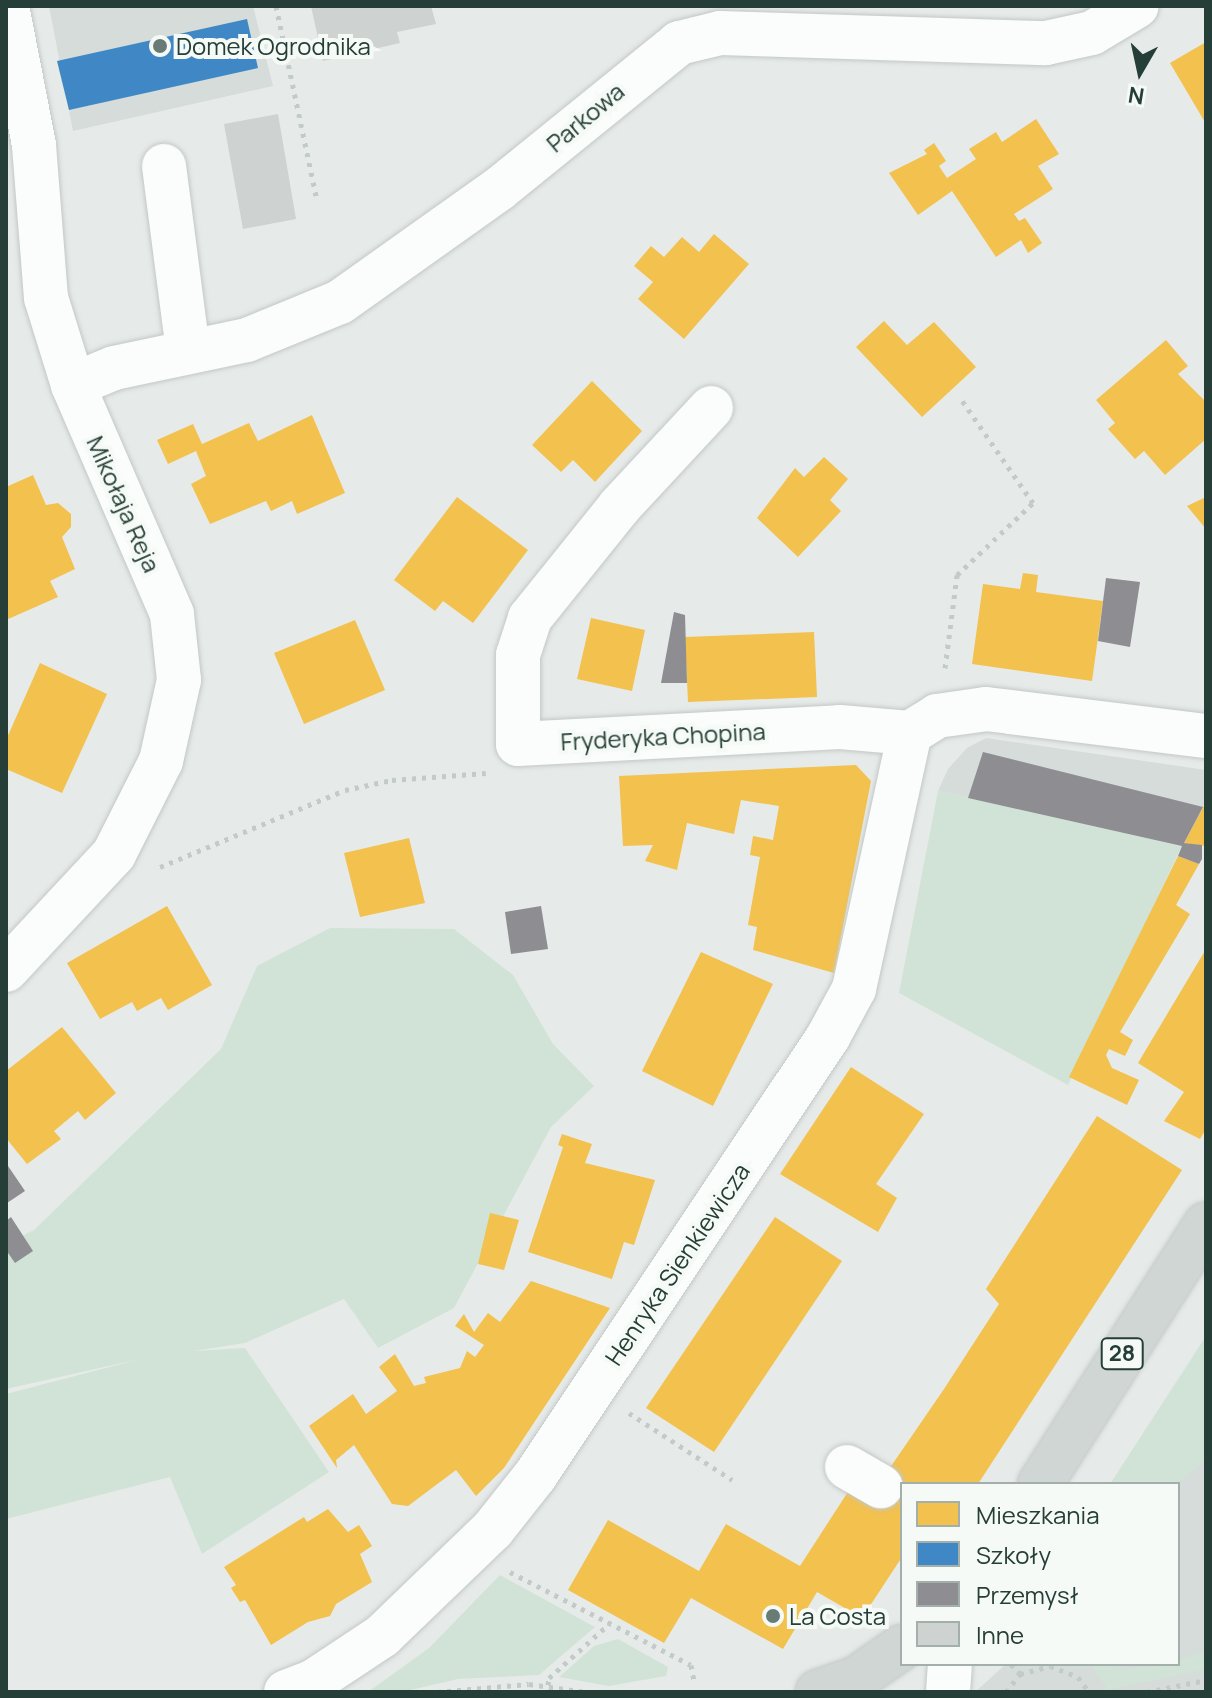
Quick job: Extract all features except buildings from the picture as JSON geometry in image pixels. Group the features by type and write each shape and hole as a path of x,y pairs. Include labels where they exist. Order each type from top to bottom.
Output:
{"main road":[{"name":"28","path":"1041,1482 1206,1224"},
{"path":"849,1688 900,1649"}],"street":[{"name":"Mikołaja Reja","path":"7,6 34,145 46,298 73,385 172,614 178,644 174,718 131,863"},
{"name":"Parkowa","path":"73,385 114,368 247,340 340,302 380,278 679,43 720,33 1046,43 1092,33 1137,6"},
{"path":"164,166 188,351"},
{"path":"504,758 518,655 530,618 620,506 711,408"},
{"path":"910,733 937,716 986,709 1206,736"},
{"name":"Fryderyka Chopina","path":"504,758 840,727 910,733"},
{"name":"Henryka Sienkiewicza","path":"286,1692 314,1681 382,1636 493,1529 535,1476 828,1037 854,989 910,733"},
{"path":"6,970 131,863"},
{"path":"948,1692 950,1666"}],"path":[{"path":"276,6 316,196"},
{"path":"944,681 957,575 1033,503 961,399"},
{"path":"131,863 345,790 504,758"},
{"path":"643,1423 732,1480"},
{"path":"521,1577 691,1665 694,1680"},
{"path":"548,1685 549,1678 610,1623"},
{"path":"1013,1666 1020,1674"},
{"path":"1006,1692 1020,1674 1034,1667 1064,1669 1089,1692"},
{"path":"1147,1692 1206,1680"},
{"path":"437,1692 475,1685 548,1685 587,1692"}],"shaded area":[{"name":"Domek Ogrodnika","path":"49,6 253,6 273,86 73,131"},
{"path":"986,738 1206,770 1206,801 1182,846 938,791 948,769 967,748"},
{"path":"1206,1363 1206,1692 975,1692 1004,1666 1180,1666 1180,1482 1132,1482"}],"green space":[{"path":"938,791 1182,846 1068,1085 899,993"},
{"path":"330,928 454,929 513,975 553,1044 594,1086 551,1127 454,1308 378,1348 344,1299 245,1343 194,1351 245,1348 329,1472 202,1554 170,1477 6,1519 6,1394 140,1359 6,1389 6,1244 34,1230 221,1049 257,966"},
{"path":"1206,1336 1206,1459 1179,1482 1111,1482"},
{"path":"500,1575 595,1627 539,1675 458,1679 402,1692 368,1692 429,1648"},
{"path":"618,1639 668,1667 666,1676 609,1686 559,1677 594,1646"},
{"path":"1206,1653 1206,1669 1108,1690 1091,1666 1119,1666 1120,1670 1180,1666 1180,1659"}],"place":[{"name":"Domek Ogrodnika","path":"160,46"},
{"name":"La Costa","path":"773,1616"}]}
